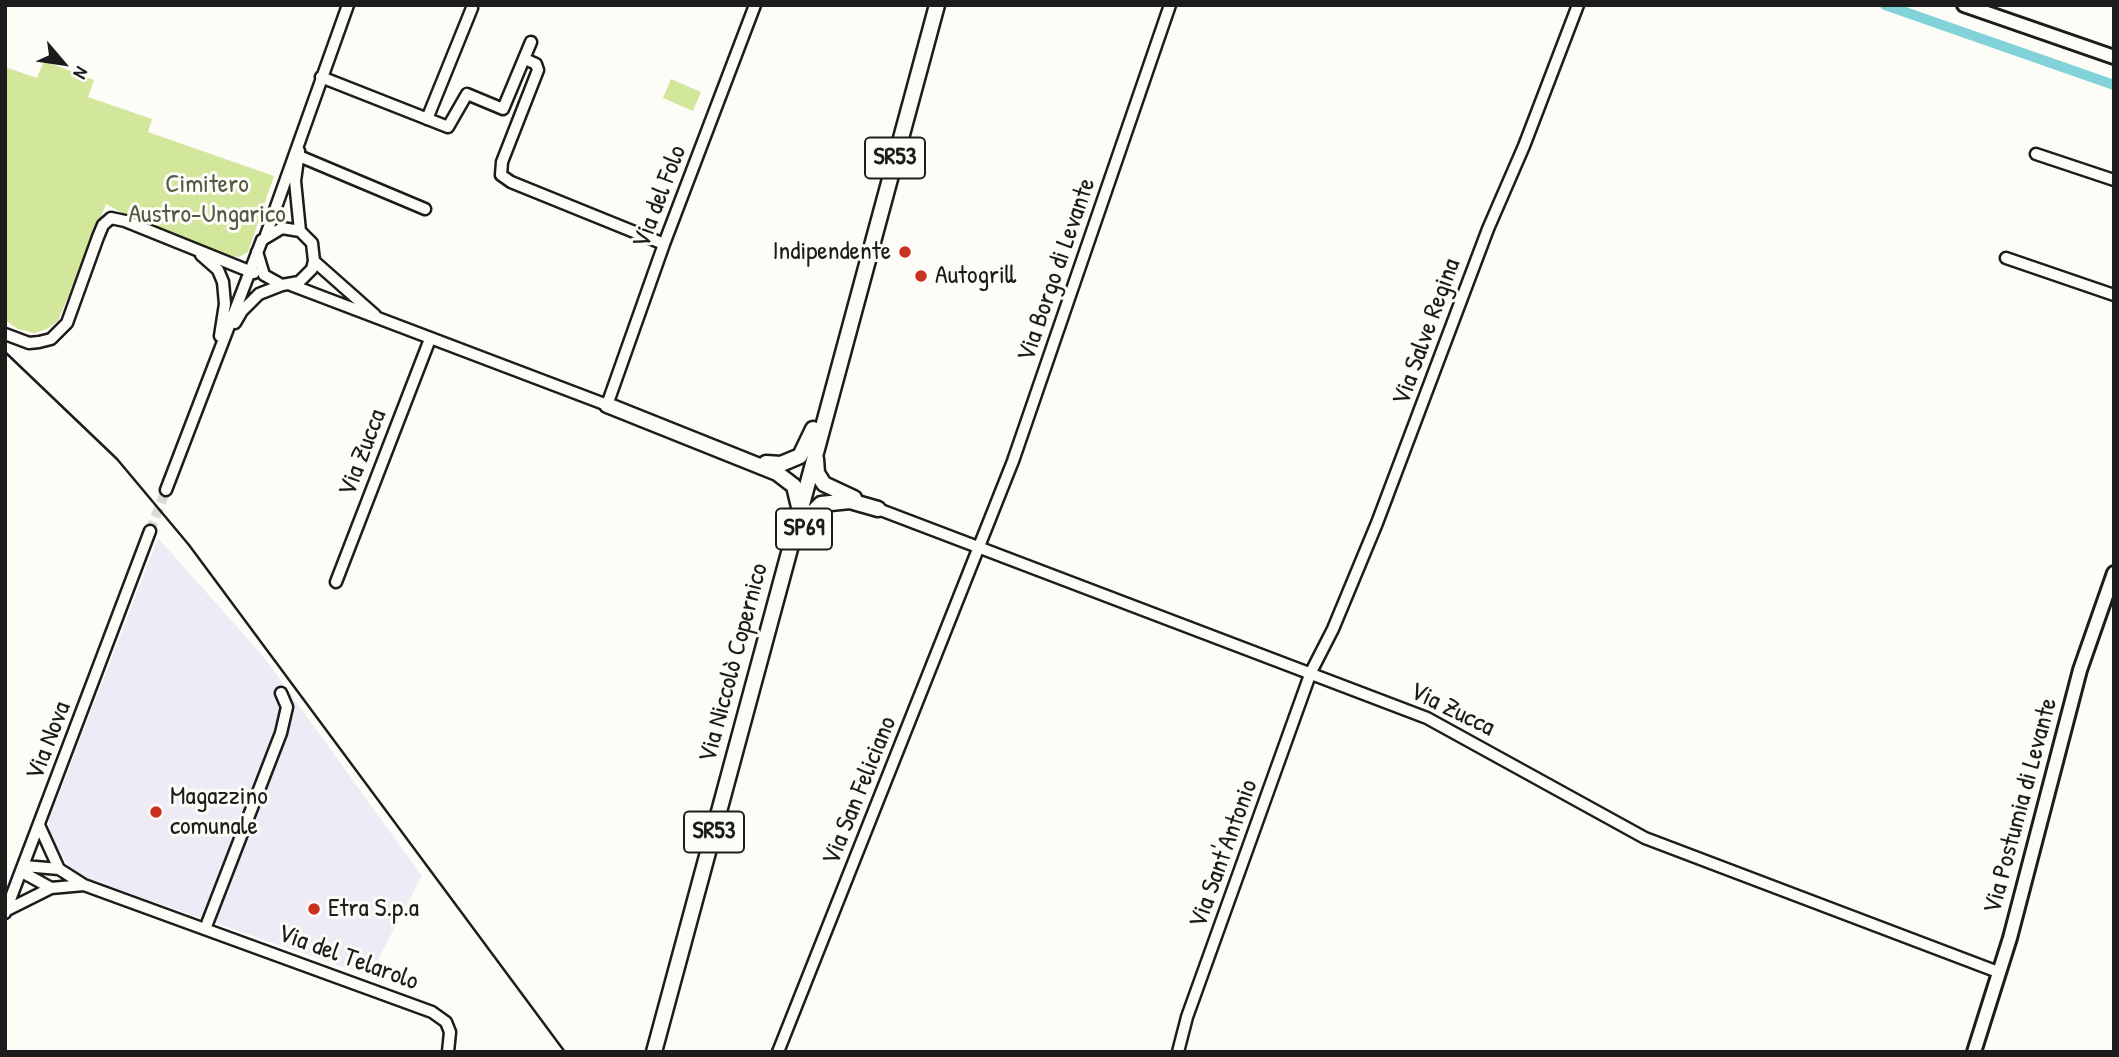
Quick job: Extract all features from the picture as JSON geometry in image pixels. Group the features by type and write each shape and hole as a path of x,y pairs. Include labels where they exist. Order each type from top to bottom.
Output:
{"highway":[{"path":"921,58 929,5"},
{"name":"SR53","path":"921,58 937,5"},
{"path":"921,58 943,5"},
{"name":"Via Niccolò Copernico","path":"654,1052 921,58"},
{"name":"SP69","path":"751,460 782,464 800,456 810,440 823,394 841,356"},
{"name":"SP69","path":"607,405 751,460 790,481 797,492 799,512"},
{"name":"SP69","path":"817,447 817,472 824,484 878,509"},
{"name":"SP69","path":"773,612 791,573 809,516 814,509 839,501 878,509"}],"main road":[{"path":"1964,5 2114,57"},
{"name":"Via Postumia di Levante","path":"1974,1052 2010,938 2080,670 2114,573"}],"street":[{"name":"SP69","path":"258,249 266,235 348,5"},
{"name":"Via del Folo","path":"607,405 664,244 755,5"},
{"name":"Via Borgo di Levante","path":"978,545 1013,461 1170,5"},
{"name":"Via Salve Regina","path":"1311,672 1377,523 1488,229 1524,146 1578,5"},
{"path":"427,119 472,8"},
{"path":"321,77 450,127 467,94 502,110 531,43"},
{"path":"525,59 536,64 538,70 502,162 501,175 511,182 664,244"},
{"name":"SP69","path":"302,128 295,181 300,231 312,243 314,261 351,297 384,321"},
{"path":"2036,153 2114,180"},
{"path":"299,156 425,209"},
{"path":"5,334 29,343 40,342 51,339 67,323 103,225 111,218 125,221 270,280"},
{"path":"266,235 282,228 300,231"},
{"path":"196,250 242,261 258,249"},
{"path":"166,490 258,249"},
{"path":"258,249 260,268 270,280"},
{"path":"196,250 218,270 223,282 226,304 216,358"},
{"path":"2006,258 2114,295"},
{"path":"216,358 242,311 259,294 306,276 314,261"},
{"name":"SP69","path":"270,280 607,405"},
{"name":"Via Zucca","path":"335,582 430,340"},
{"name":"Via Zucca","path":"878,509 1427,718 1645,838 1998,972"},
{"name":"Via Nova","path":"6,911 150,531"},
{"name":"Via San Feliciano","path":"778,1052 885,789 978,545"},
{"name":"Via Sant'Antonio","path":"1178,1052 1187,1017 1311,672"},
{"path":"205,929 281,733 287,707 281,693"},
{"path":"39,825 59,869 84,886"},
{"path":"23,869 59,869"},
{"path":"23,869 51,888"},
{"path":"6,911 51,888 84,886"},
{"name":"Via del Telarolo","path":"84,886 432,1012 446,1022 450,1032 448,1052"}],"shaded area":[{"path":"158,538 263,656 422,876 369,976 85,878 70,868 50,836 49,820"}],"green space":[{"name":"Cimitero Austro-Ungarico","path":"44,61 94,80 88,97 152,119 148,132 274,176 248,252 239,257 227,256 146,226 106,204 58,321 47,329 34,333 18,329 5,320 5,67 37,78"},
{"path":"671,79 701,92 693,111 663,98"}],"waterway":[{"path":"1885,5 2114,85"}],"tunnel":[{"path":"150,531 166,490"}],"railway":[{"path":"5,352 117,459 189,545 565,1052"}],"place":[{"name":"Indipendente","path":"905,252"},
{"name":"Autogrill","path":"921,276"},
{"name":"Magazzino comunale","path":"156,812"},
{"name":"Etra S.p.a","path":"314,909"}]}
